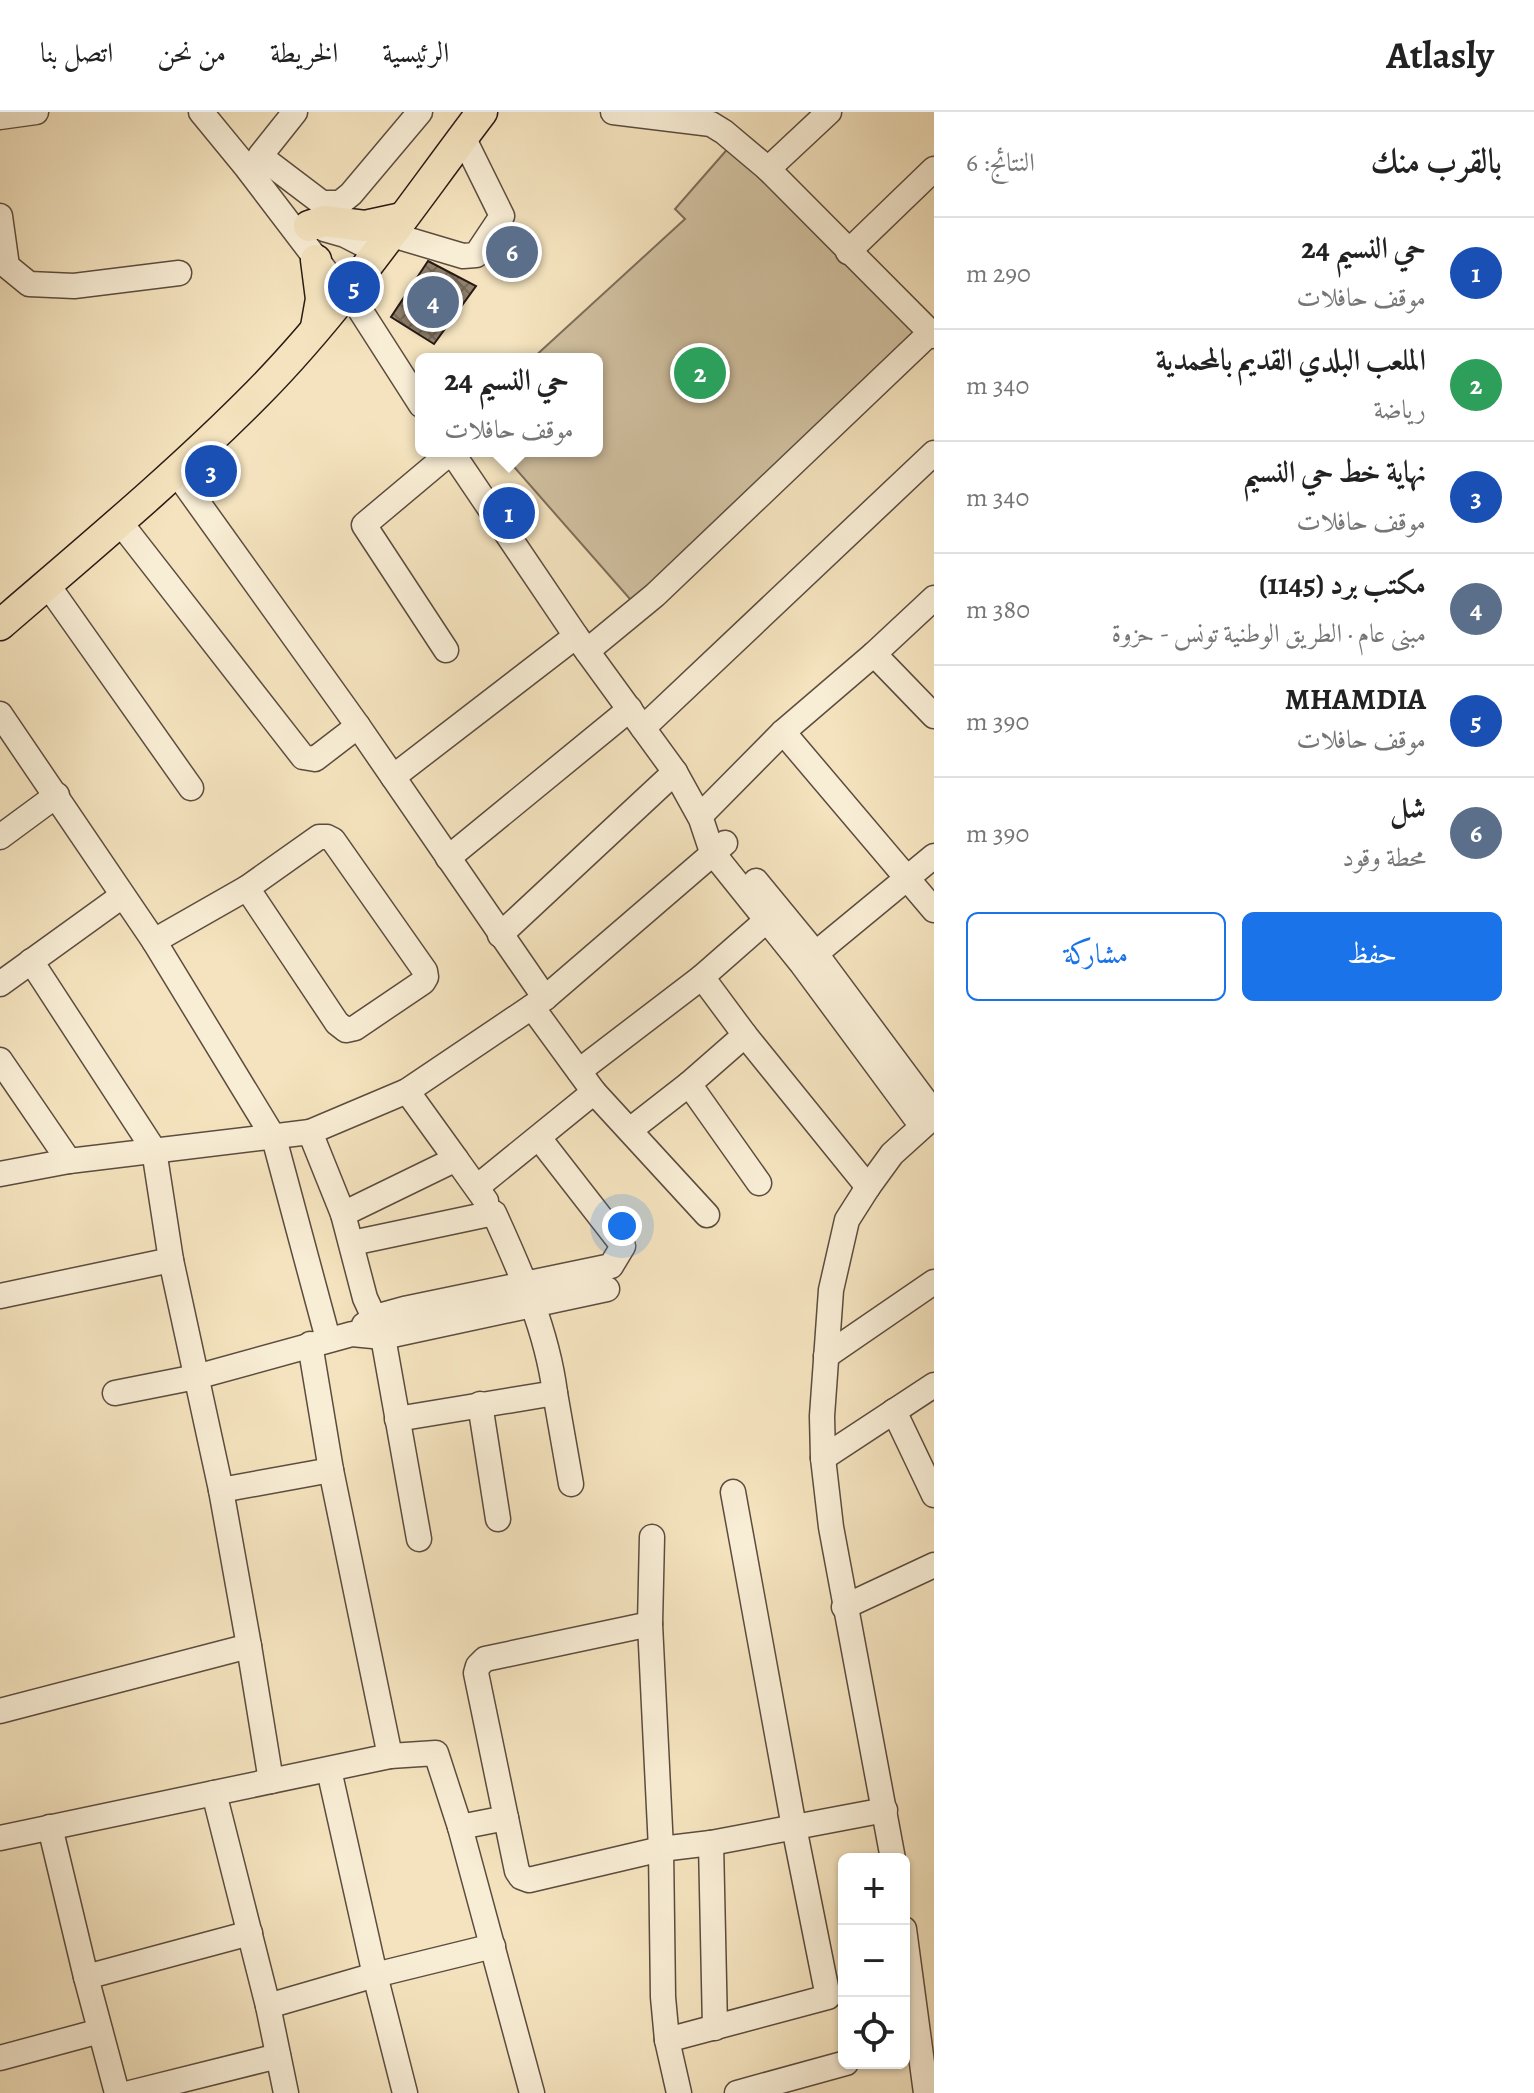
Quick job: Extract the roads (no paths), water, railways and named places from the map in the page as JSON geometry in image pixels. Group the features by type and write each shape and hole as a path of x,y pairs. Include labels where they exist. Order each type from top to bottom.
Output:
{"main road":[{"path":"0,625 176,472 259,392 348,291 482,112"},
{"path":"300,225 324,221 365,226 389,234"},
{"path":"316,260 321,299 316,327"}],"street":[{"path":"0,117 36,112"},
{"path":"201,112 254,162 300,225 316,260 348,291 415,396"},
{"path":"254,162 295,112"},
{"path":"254,162 322,203 340,203 420,112"},
{"path":"393,777 655,595 931,327 848,252 768,169 724,132 711,124 613,112"},
{"path":"768,169 829,112"},
{"path":"300,225 345,235 389,234 463,256 476,255 502,216 463,137"},
{"path":"848,252 934,169"},
{"path":"0,216 4,266 29,284 107,284 179,273"},
{"path":"448,858 637,718 934,453"},
{"path":"445,457 364,525 446,650"},
{"path":"454,457 675,772 718,847 767,920 809,959"},
{"path":"176,472 358,726 500,935 594,1092 707,1215"},
{"path":"119,521 303,757 315,759 358,726"},
{"path":"47,584 191,788"},
{"path":"700,818 783,732 934,598"},
{"path":"874,654 934,716"},
{"path":"0,714 154,941 274,1138 319,1342 331,1470 390,1756"},
{"path":"783,732 934,910"},
{"path":"500,935 675,772"},
{"path":"0,837 57,795"},
{"path":"154,941 247,888 319,837 327,837 425,971 426,977 366,1021 346,1030 337,1023 247,888"},
{"path":"718,847 809,959 930,1118 892,1154 847,1220 831,1290 822,1416 823,1458 844,1607 892,1853"},
{"path":"0,1174 69,1161 310,1132 407,1091 538,1003 718,847"},
{"path":"809,959 934,856"},
{"path":"0,984 122,896"},
{"path":"579,1071 702,977 767,920"},
{"path":"31,961 154,1150 171,1260 221,1490 271,1781"},
{"path":"702,977 868,1187"},
{"path":"630,1130 745,1035"},
{"path":"0,1060 69,1161"},
{"path":"689,1084 759,1183"},
{"path":"407,1091 494,1213 529,1294 553,1376 571,1484"},
{"path":"477,1187 594,1092"},
{"path":"310,1132 343,1214 365,1298 379,1327 419,1539"},
{"path":"115,1393 196,1377 379,1327 529,1294 611,1266 623,1246 539,1138"},
{"path":"343,1214 456,1159"},
{"path":"352,1243 494,1213"},
{"path":"0,1296 171,1260"},
{"path":"826,1356 934,1282"},
{"path":"529,1294 607,1289"},
{"path":"823,1458 934,1385"},
{"path":"397,1419 555,1393"},
{"path":"480,1404 498,1519"},
{"path":"894,1411 934,1495"},
{"path":"221,1490 331,1470"},
{"path":"667,2040 836,1995 794,1827 733,1492"},
{"path":"652,1537 650,1624 661,1849 662,1958 667,2040 679,2093"},
{"path":"844,1607 934,1565"},
{"path":"650,1624 485,1659 478,1666 476,1673 517,1871 521,1877 529,1880 661,1849 711,1843 885,1810"},
{"path":"0,1711 249,1646"},
{"path":"0,1838 390,1756 436,1753 460,1827 532,2093"},
{"path":"329,1770 405,2093"},
{"path":"214,1793 268,2006 286,2093"},
{"path":"460,1827 506,1818"},
{"path":"50,1827 117,2093"},
{"path":"711,1843 715,2028"},
{"path":"86,1977 250,1933"},
{"path":"268,2006 493,1946"},
{"path":"910,1956 916,1983 912,2045 926,2093"},
{"path":"0,2058 100,2031"},
{"path":"130,2093 278,2056"},
{"path":"749,2091 838,2065"}],"place":[{"name":"شل","path":"512,252"},
{"name":"MHAMDIA","path":"354,287"},
{"name":"مكتب برد (1145)","path":"433,302"},
{"name":"الملعب البلدي القديم بالمحمدية","path":"700,373"},
{"name":"نهاية خط حي النسيم","path":"211,471"},
{"name":"حي النسيم 24","path":"509,513"}]}
